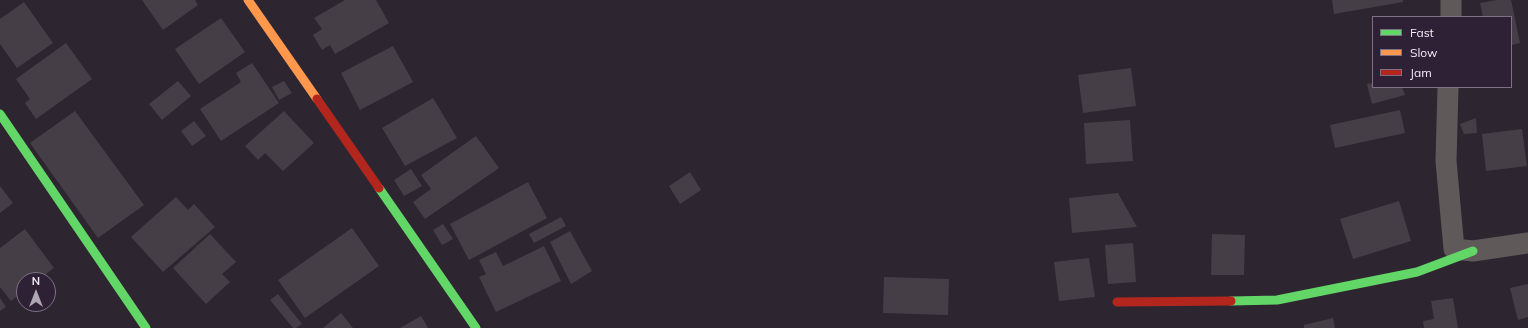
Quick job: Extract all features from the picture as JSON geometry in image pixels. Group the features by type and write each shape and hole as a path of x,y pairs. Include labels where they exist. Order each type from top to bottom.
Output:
{"street":[{"path":"248,0 476,328"},
{"path":"1451,0 1451,16"},
{"path":"1448,88 1446,161 1454,250 1473,251 1528,243"},
{"path":"0,114 146,328"},
{"path":"1117,302 1277,300 1417,272 1473,251"}],"building":[{"path":"142,0 195,0 198,5 163,30"},
{"path":"345,0 376,0 389,23 335,54 330,45 322,50 313,35 322,29 314,18"},
{"path":"1332,0 1403,0 1403,2 1334,14"},
{"path":"1497,0 1511,0 1520,43 1512,45 1512,16 1483,16 1480,3"},
{"path":"24,2 53,43 17,68 0,44 0,19"},
{"path":"221,18 245,52 199,84 175,49"},
{"path":"66,43 92,79 36,119 25,103 30,99 16,79"},
{"path":"393,46 413,82 360,110 341,73"},
{"path":"252,63 279,103 221,141 200,109 241,82 236,73"},
{"path":"1131,68 1136,106 1083,113 1078,75"},
{"path":"178,81 191,96 162,120 149,104"},
{"path":"284,81 292,93 279,100 272,87"},
{"path":"1372,83 1372,88 1402,88 1405,95 1372,104 1367,84"},
{"path":"433,98 457,138 405,166 382,128"},
{"path":"1400,110 1405,133 1335,148 1330,125"},
{"path":"75,111 144,205 98,238 30,143"},
{"path":"284,111 314,143 283,171 265,153 258,160 245,146"},
{"path":"1476,118 1477,133 1464,134 1460,124"},
{"path":"1130,120 1133,161 1086,164 1084,123"},
{"path":"194,121 206,136 192,146 181,131"},
{"path":"1522,129 1527,166 1486,171 1482,134"},
{"path":"476,136 499,168 425,219 413,202 431,189 421,175"},
{"path":"411,169 422,186 404,196 394,180"},
{"path":"690,172 701,190 680,204 669,186"},
{"path":"528,182 547,218 469,260 450,224"},
{"path":"0,186 13,203 0,213"},
{"path":"1118,193 1137,227 1072,233 1069,198"},
{"path":"176,197 188,210 194,204 215,227 163,272 131,237"},
{"path":"1399,201 1411,241 1353,259 1340,219"},
{"path":"561,217 566,226 534,243 529,234"},
{"path":"443,224 453,239 442,245 433,230"},
{"path":"352,228 379,266 305,318 278,280"},
{"path":"25,229 54,268 49,272 16,272 16,297 11,301 0,287 0,248"},
{"path":"570,231 592,271 571,284 550,242"},
{"path":"210,234 236,262 222,274 230,282 206,304 173,268"},
{"path":"1212,234 1245,235 1244,275 1211,275"},
{"path":"1133,243 1136,282 1108,284 1105,245"},
{"path":"544,246 561,281 496,312 479,277 486,274 479,260 496,252 503,266"},
{"path":"1089,258 1095,297 1059,301 1054,262"},
{"path":"884,277 949,279 948,315 883,313"},
{"path":"1528,284 1528,317 1518,320 1510,288"},
{"path":"278,294 302,324 296,328 293,328 270,300"},
{"path":"0,298 6,307 0,311"},
{"path":"1453,298 1458,328 1424,328 1423,321 1434,319 1431,301"},
{"path":"341,313 353,328 323,328"},
{"path":"421,316 428,328 400,328"},
{"path":"1333,318 1335,328 1304,328 1304,325"}],"traffic: fast":[{"path":"0,114 146,328"},
{"path":"379,188 476,328"},
{"path":"1231,301 1277,300 1417,272 1473,251"}],"traffic: slow":[{"path":"248,0 317,99"}],"traffic: jam":[{"path":"317,99 379,188"},
{"path":"1117,302 1231,301"}]}
